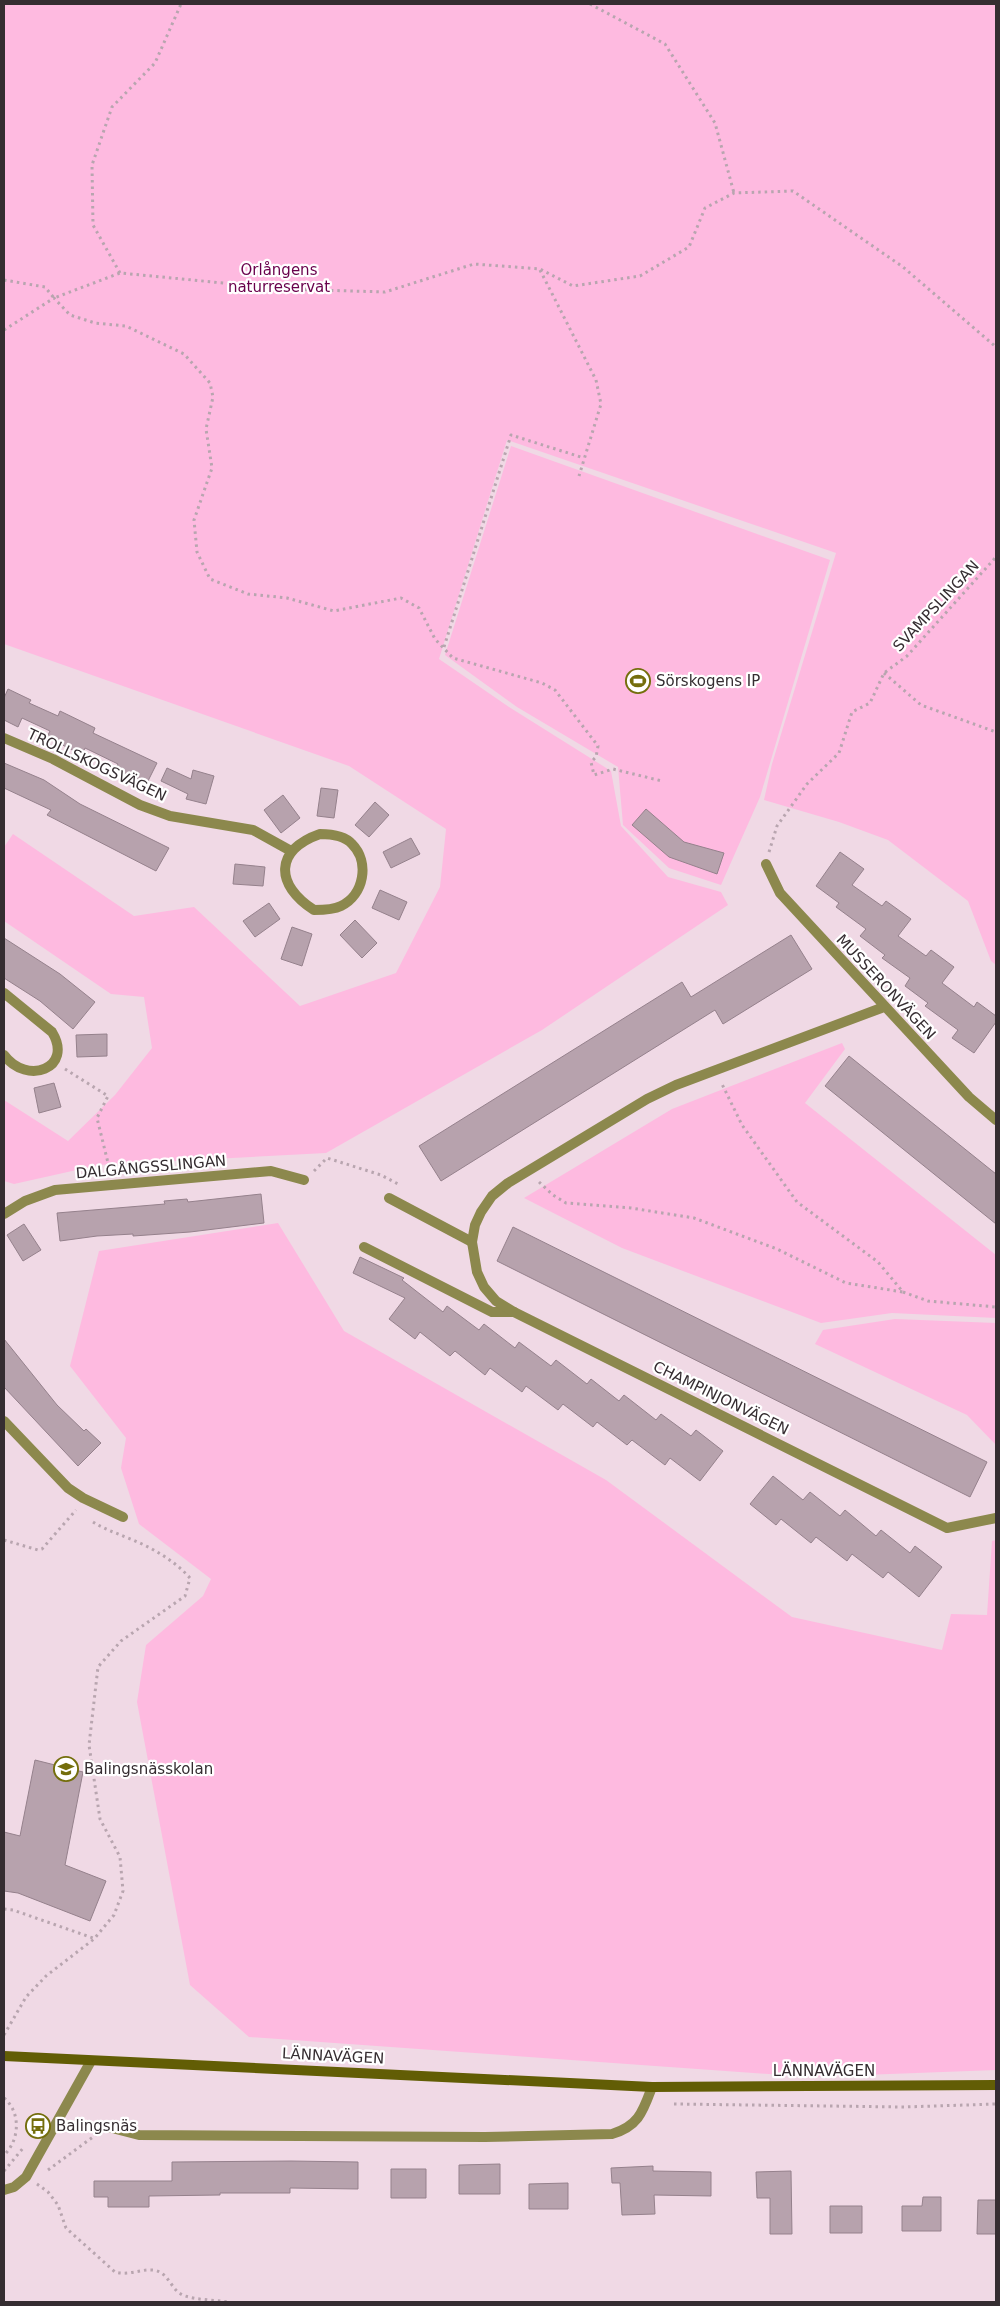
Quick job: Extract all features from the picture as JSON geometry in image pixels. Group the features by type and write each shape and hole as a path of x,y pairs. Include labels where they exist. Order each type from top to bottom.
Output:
{"main road":[{"name":"LÄNNAVÄGEN","path":"6,2058 198,2064 652,2087 996,2085"}],"street":[{"name":"TROLLSKOGSVÄGEN","path":"4,738 53,759 140,805 170,816 253,830 291,851"},
{"path":"320,834 336,835 352,843 360,854 363,866 363,881 354,895 341,906 314,910 300,901 290,889 285,874 285,861 291,851 304,839 312,836 320,834"},
{"name":"MUSSERONVÄGEN","path":"766,864 780,893 969,1097 996,1120"},
{"path":"4,993 52,1032 58,1040 59,1052 54,1062 43,1070 27,1072 18,1068 4,1055"},
{"name":"CHAMPINJONVÄGEN","path":"884,1007 676,1085 647,1099 531,1169 492,1196 475,1225 472,1242 476,1272 484,1287 496,1301 514,1312 947,1528 996,1518"},
{"name":"DALGÅNGSSLINGAN","path":"4,1214 25,1201 55,1190 271,1172 304,1180"},
{"path":"389,1198 472,1242"},
{"path":"364,1248 492,1312 514,1312"},
{"path":"4,1421 68,1488 83,1498 123,1517"},
{"path":"4,2190 14,2187 26,2177 91,2062"},
{"path":"108,2127 139,2135 573,2136 612,2134 625,2130 634,2124 646,2103 652,2087"}],"path":[{"path":"120,273 93,225 92,166 112,107 156,63 181,4"},
{"path":"590,4 665,44 715,123 734,193"},
{"path":"4,330 54,298 120,273 285,289 385,292 474,264 540,269 573,286 640,276 689,247 705,208 734,193 793,192 903,268 996,347"},
{"path":"540,269 596,380 601,404 579,476"},
{"path":"4,280 45,287 70,315 95,323 126,326 184,354 210,384 213,397 206,430 212,468 194,520 197,552 210,579 248,594 287,598 334,611 401,598 419,608 435,639 454,658 542,684 555,690 598,746 596,756 591,762 594,775 613,769 662,781"},
{"path":"444,647 511,435 584,458"},
{"name":"SVAMPSLINGAN","path":"766,864 777,826 807,784 839,753 852,712 870,703 884,673 907,656 996,557"},
{"path":"884,673 921,704 996,732"},
{"path":"54,1062 108,1096 97,1118 114,1185"},
{"path":"715,1070 742,1125 797,1202 878,1262 903,1292"},
{"path":"531,1169 538,1181 553,1195 566,1203 631,1208 694,1218 777,1249 846,1283 903,1292 928,1301 996,1307"},
{"path":"4,1540 38,1550 42,1548 76,1509 103,1530 128,1538 178,1564 190,1578 186,1596 120,1641 98,1667 89,1745 100,1818 120,1857 123,1891 114,1915 94,1938 46,1976 26,1997 4,2035"},
{"path":"4,1909 13,1910 94,1938"},
{"path":"4,2098 13,2109 16,2132 14,2142 4,2155"},
{"path":"646,2103 904,2106 996,2104"},
{"path":"26,2177 44,2173 108,2127"},
{"path":"4,2171 29,2141"},
{"path":"4,2167 12,2160"},
{"path":"26,2177 48,2192 58,2205 66,2228 115,2272 123,2275 154,2270 166,2275 176,2291 185,2296 228,2302"}],"green space":[{"name":"Orlångens naturreservat","path":"4,4 996,4 996,965 991,961 968,901 888,840 839,822 764,800 772,764 836,553 507,440 439,659 509,707 611,771 621,826 668,877 721,892 728,905 542,1030 326,1153 99,1165 14,1184 4,1181 4,1100 68,1141 115,1095 152,1048 144,997 111,994 4,921 4,847 13,834 134,916 194,907 300,1006 396,973 440,887 446,829 349,766 4,644"},
{"name":"Sörskogens IP","path":"511,446 830,560 760,797 721,885 669,868 623,825 618,767 517,707 445,655"},
{"path":"842,1043 845,1049 805,1103 996,1255 996,1318 892,1313 821,1323 622,1248 524,1198 672,1109"},
{"path":"278,1223 344,1331 606,1480 792,1617 942,1650 951,1614 987,1615 992,1541 996,1540 996,2070 810,2077 249,2037 190,1985 137,1702 146,1645 203,1596 211,1579 139,1524 121,1468 126,1438 70,1366 99,1251"},
{"path":"895,1319 996,1323 996,1445 967,1415 815,1344 823,1330"}],"building":[{"path":"8,689 31,700 29,703 58,716 60,711 95,728 93,733 157,763 144,789 113,774 118,764 85,748 82,755 47,737 50,731 22,718 18,727 4,720 4,698"},
{"path":"4,763 44,780 80,804 169,848 156,871 47,815 51,810 4,788"},
{"path":"167,768 191,779 193,770 214,776 206,804 186,799 188,794 161,781"},
{"path":"321,788 338,790 334,818 317,816"},
{"path":"283,795 300,818 281,833 264,810"},
{"path":"375,802 389,815 369,837 355,825"},
{"path":"646,809 684,842 724,853 717,874 669,857 632,825"},
{"path":"411,838 420,854 391,868 383,852"},
{"path":"840,852 864,869 852,885 882,906 886,901 911,919 898,936 926,956 931,950 954,967 942,983 974,1007 977,1002 996,1016 996,1022 974,1053 952,1038 958,1030 925,1006 928,1003 905,986 910,978 882,958 885,955 860,936 866,929 836,907 839,903 816,886"},
{"path":"235,864 265,867 263,886 233,884"},
{"path":"380,890 407,902 399,920 372,908"},
{"path":"269,903 280,919 255,937 243,921"},
{"path":"355,920 377,943 362,958 340,935"},
{"path":"292,927 312,934 302,966 281,959"},
{"path":"791,935 812,969 723,1024 715,1010 441,1181 419,1146 682,982 691,997"},
{"path":"4,938 60,974 95,1002 73,1029 40,1001 4,978"},
{"path":"107,1034 107,1056 77,1057 76,1035"},
{"path":"849,1056 996,1174 996,1224 825,1086"},
{"path":"54,1083 61,1107 39,1113 34,1088"},
{"path":"261,1194 264,1223 190,1232 133,1236 133,1234 97,1236 60,1241 57,1213 165,1204 164,1201 187,1199 188,1202"},
{"path":"24,1224 41,1250 23,1261 7,1235"},
{"path":"513,1227 987,1462 970,1497 497,1261"},
{"path":"360,1257 404,1278 402,1280 443,1312 447,1306 479,1330 484,1324 515,1348 519,1342 551,1366 556,1360 587,1384 591,1379 619,1401 624,1395 656,1420 661,1414 691,1436 696,1430 723,1451 700,1481 670,1458 665,1465 632,1440 627,1445 597,1422 593,1427 563,1404 558,1410 526,1386 522,1392 490,1368 485,1375 455,1351 450,1356 420,1332 415,1339 389,1319 405,1298 353,1273"},
{"path":"4,1339 57,1405 84,1431 86,1429 101,1443 78,1466 4,1387"},
{"path":"773,1476 803,1500 810,1492 840,1516 845,1510 876,1536 881,1530 910,1553 915,1546 942,1567 919,1597 888,1572 883,1578 852,1554 847,1561 816,1537 811,1543 781,1519 776,1525 750,1504"},
{"path":"35,1760 83,1772 65,1865 106,1881 90,1921 18,1893 4,1891 4,1832 20,1836"},
{"path":"172,2162 358,2162 358,2189 290,2188 290,2193 149,2196 149,2207 108,2207 108,2197 94,2197 94,2181 172,2181"},
{"path":"500,2164 500,2194 459,2194 459,2165"},
{"path":"653,2166 653,2171 711,2172 711,2196 654,2195 655,2214 622,2215 620,2183 612,2183 611,2168"},
{"path":"391,2169 426,2169 426,2198 391,2198"},
{"path":"791,2171 792,2234 770,2234 770,2198 757,2198 756,2172"},
{"path":"568,2183 568,2209 529,2209 529,2184"},
{"path":"923,2197 941,2197 941,2231 902,2231 902,2206 922,2206"},
{"path":"978,2200 996,2200 996,2234 977,2234"},
{"path":"830,2206 862,2206 862,2233 830,2233"}],"place":[{"name":"Sörskogens IP","path":"638,681"},
{"name":"Balingsnässkolan","path":"66,1769"},
{"name":"Balingsnäs","path":"38,2126"}]}
